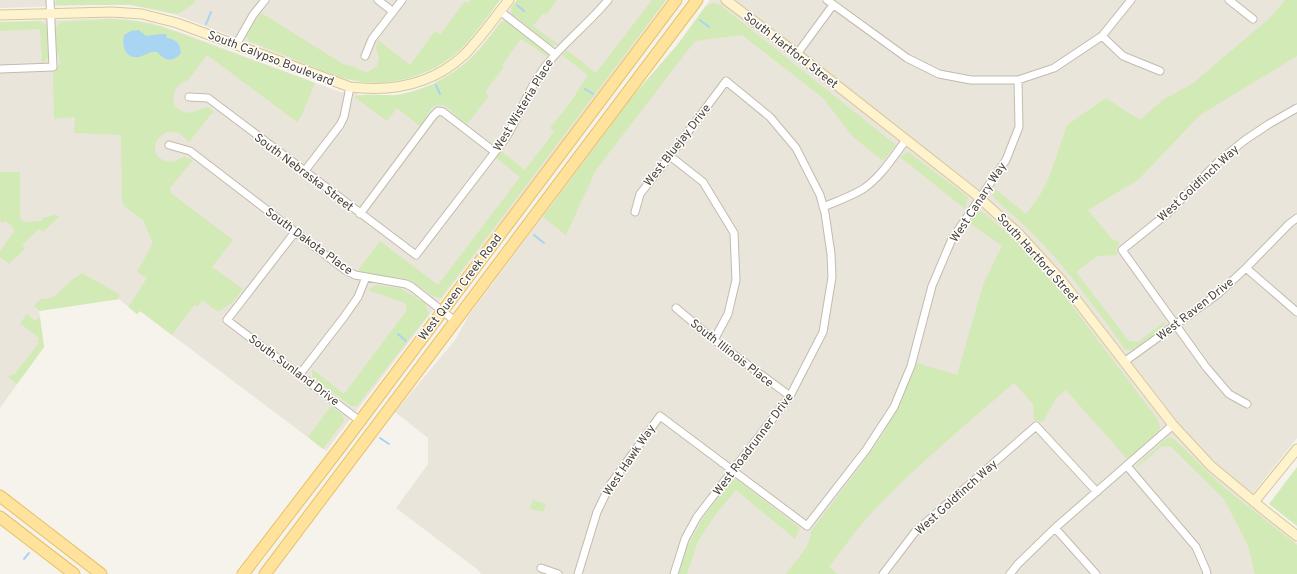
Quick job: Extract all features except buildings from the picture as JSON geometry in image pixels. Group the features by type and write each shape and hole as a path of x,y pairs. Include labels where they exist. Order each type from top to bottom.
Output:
{"main road":[{"name":"West Queen Creek Road","path":"243,574 360,421 676,0"},
{"name":"West Queen Creek Road","path":"265,574 697,0"},
{"path":"0,496 101,574"},
{"path":"0,517 74,574"},
{"path":"20,532 30,520"}],"street":[{"path":"0,69 53,67 50,0"},
{"path":"236,45 253,15 265,0"},
{"path":"378,0 392,11"},
{"path":"365,56 372,39 392,11 402,0"},
{"name":"South Calypso Boulevard","path":"0,15 112,12 133,13 164,19 350,87 386,89 417,83 452,65 464,55 509,0"},
{"name":"West Wisteria Place","path":"416,255 512,128 538,76 555,54 590,21 608,0"},
{"name":"South Hartford Street","path":"726,0 980,198 1018,234 1061,280 1173,425 1211,466 1297,536"},
{"path":"796,54 830,2 907,58 939,74 971,80 1018,80 1054,68 1102,36 1131,0"},
{"path":"1229,0 1253,19"},
{"path":"500,11 555,54"},
{"path":"1102,36 1123,56 1160,71"},
{"name":"West Canary Way","path":"734,470 807,526 866,450 894,407 911,366 932,286 952,239 1006,160 1019,127 1018,80"},
{"name":"West Bluejay Drive","path":"635,212 640,194 726,81"},
{"name":"West Roadrunner Drive","path":"674,574 685,539 697,517 790,396 823,332 832,277 831,254 826,216 820,195 796,148 770,117 726,81"},
{"path":"304,172 344,117 350,87"},
{"name":"South Nebraska Street","path":"190,97 208,98 304,172 416,255"},
{"name":"West Goldfinch Way","path":"1175,326 1122,250 1168,213 1219,161 1230,152 1269,124 1297,108"},
{"path":"360,214 438,111 443,112 495,152"},
{"path":"823,207 847,198 864,188 882,173 906,140"},
{"name":"South Dakota Place","path":"169,145 190,151 345,270 355,275 406,284 412,287 455,321"},
{"path":"670,156 703,182 734,233 736,280 728,314 714,340"},
{"name":"West Raven Drive","path":"1124,362 1218,294 1289,224 1297,218"},
{"name":"South Sunland Drive","path":"295,232 227,320 360,421"},
{"path":"1246,268 1297,312"},
{"path":"300,374 358,297 366,277"},
{"name":"South Illinois Place","path":"676,308 714,340 790,396"},
{"path":"1175,326 1206,367 1229,394 1247,404"},
{"name":"West Hawk Way","path":"578,574 597,512 610,485 660,416 734,470"},
{"path":"1010,574 1018,564 1056,528 1173,425"},
{"name":"West Goldfinch Way","path":"883,574 915,532 1036,426 1097,492"},
{"path":"1254,502 1297,449"},
{"path":"1127,466 1196,547 1207,574"},
{"path":"1056,528 1096,574"},
{"path":"541,568 558,574"}],"shaded area":[{"path":"0,0 500,0 467,42 450,58 437,67 416,76 383,83 360,81 336,76 176,15 146,8 130,5 95,5 0,8"},
{"path":"517,0 667,0 549,160 326,451 140,311 137,314 119,299 39,311 44,347 0,408 0,22 109,18 152,23 340,92 354,92 360,95 382,96 398,95 416,90 430,85 453,72 479,49"},
{"path":"710,0 1297,0 1297,438 1246,502 1297,543 1297,574 481,574 478,570 396,508 428,464 428,438 395,412 455,340 469,315 632,97 678,44"}],"green space":[{"path":"56,0 196,0 193,4 178,14 130,5 56,5"},
{"path":"471,0 500,0 471,38 448,60 421,74 391,82 361,82 342,78 249,41 246,36 261,13 343,64 368,72 377,66 379,57 376,48 378,40 410,65 435,31 440,35 465,1 468,3"},
{"path":"517,0 557,0 546,15 543,13 533,26 559,45 551,45 512,14 511,7"},
{"path":"652,0 666,0 441,298 433,296 410,280 372,275 358,270 380,241 438,285 520,177 496,158 501,151 525,170 554,132 550,128 570,103 588,75 562,55 567,50 596,73"},
{"path":"1285,0 1297,0 1297,56 1200,115 1138,180 1088,210 1112,239 1120,242 1116,249 1117,255 1098,256 1076,272 1129,341 1138,342 1165,321 1164,327 1132,350 1125,349 1060,263 1036,237 993,197 995,189 1026,214 1040,195 1050,175 1067,125 1106,98 1140,120 1164,99 1192,84 1271,17"},
{"path":"712,3 719,4 896,145 883,161 853,137 823,98 742,35 695,41 596,170 566,235 543,217 632,97 678,44 705,7"},
{"path":"112,19 136,21 160,26 315,83 301,117 297,122 207,55 188,80 181,83 175,90 173,98 175,107 181,111 189,113 208,107 215,113 212,113 189,142 180,134 172,132 165,133 160,136 156,142 156,153 159,158 166,161 172,162 184,157 193,160 170,188 171,193 233,240 212,267 243,289 232,303 218,312 202,300 198,306 194,305 172,335 140,311 137,314 128,307 147,278 137,272 153,243 143,220 125,207 122,201 121,135 74,133 75,117 54,119 53,73 60,63 57,51 55,29 60,22"},
{"path":"40,21 47,26 48,57 46,61 42,63 40,29 0,31 0,22"},
{"path":"506,21 547,53 548,57 521,39 502,65 504,67 485,92 489,96 467,124 449,109 441,105 433,106 421,127 397,108 387,121 354,97 369,95 397,95 418,90 438,82 457,70 473,56 501,22"},
{"path":"908,152 968,197 965,209 900,157"},
{"path":"0,172 20,172 20,219 25,222 42,221 43,218 54,215 60,216 43,232 39,229 22,245 25,249 9,264 0,257 0,251 15,230 5,221 3,223 0,220"},
{"path":"976,211 983,212 1012,237 1067,299 1158,420 1160,427 1159,431 1127,459 1066,390 1056,398 1043,422 1034,420 1033,404 1014,383 930,456 874,510 829,567 838,574 786,574 802,554 808,543 811,531 883,434 901,401 917,363 957,375 983,285 1002,246 968,222"},
{"path":"82,273 119,294 119,299 39,311 34,305 41,299 52,298"},
{"path":"375,285 400,288 425,303 429,314 357,406 351,406 312,377 312,369 344,394 407,310 405,303 368,290"},
{"path":"27,314 35,321 40,317 44,347 17,384 8,377 12,374 14,375 39,343 37,342 39,338 20,323"},
{"path":"331,406 343,415 344,421 323,449 308,437"},
{"path":"1167,438 1174,439 1221,485 1297,545 1297,574 1255,574 1248,546 1224,499 1171,447 1162,446 1136,468 1137,465"},
{"path":"1297,467 1297,526 1269,504"},
{"path":"736,479 800,528 795,539 736,490 716,514 698,541 687,574 679,574 687,547 703,518 731,481"},
{"path":"533,500 546,504 543,512 530,509"}],"water":[{"path":"139,30 146,36 166,34 167,38 177,42 181,53 175,58 169,60 157,52 139,57 130,56 124,47 124,35 131,31"}],"waterway":[{"path":"517,5 524,11"},
{"path":"206,24 211,12"},
{"path":"700,20 709,27"},
{"path":"436,85 440,94"},
{"path":"585,89 593,94"},
{"path":"534,235 544,243"},
{"path":"398,334 406,341"},
{"path":"380,438 389,444"},
{"path":"24,559 29,553"}]}
